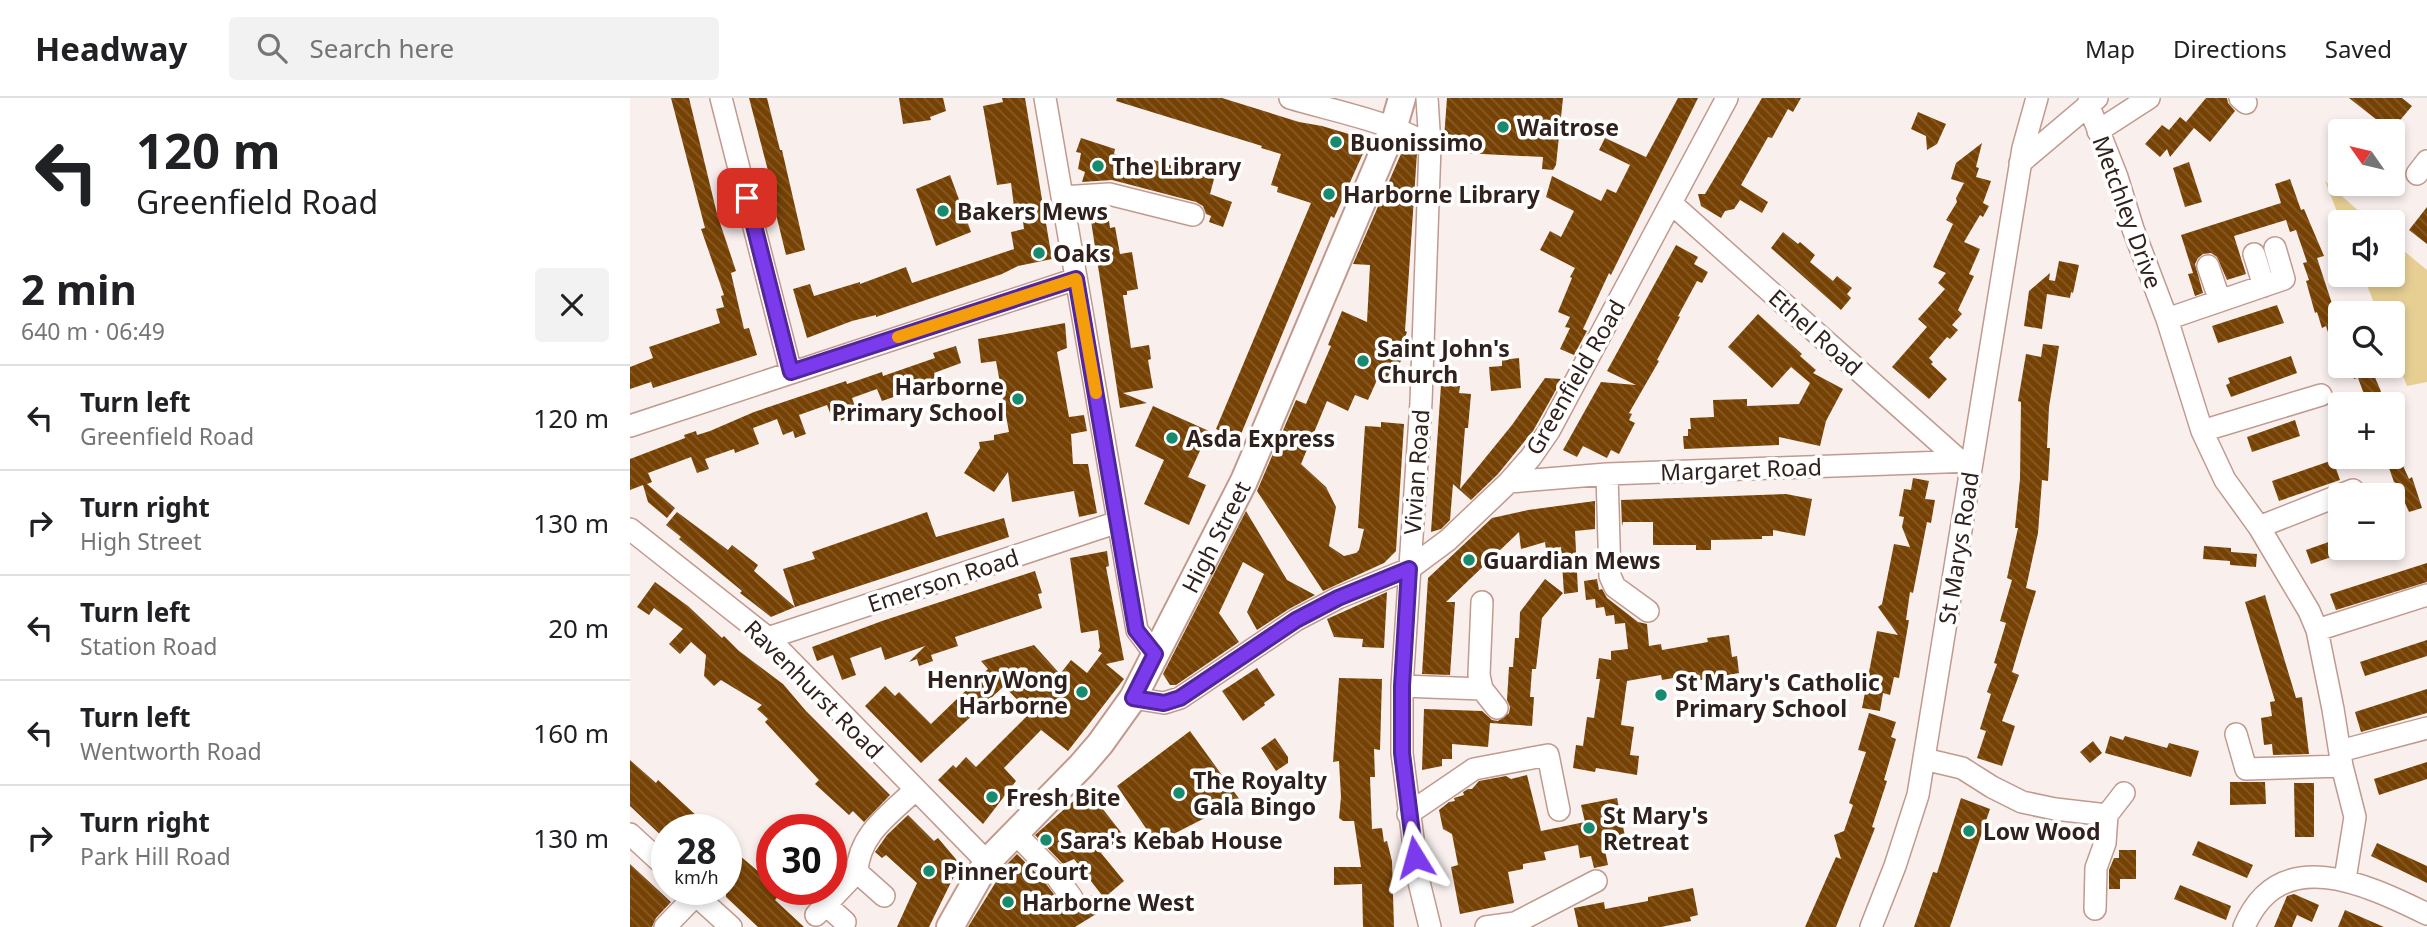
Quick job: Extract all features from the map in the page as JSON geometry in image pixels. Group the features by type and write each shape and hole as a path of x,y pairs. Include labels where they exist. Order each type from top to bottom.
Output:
{"main road":[{"name":"High Street","path":"950,927 988,862 1081,766 1133,698 1244,481 1392,129 1402,98"}],"street":[{"path":"721,98 791,372"},
{"path":"1045,98 1136,630 1155,654"},
{"path":"1290,98 1416,137 1430,146"},
{"name":"Vivian Road","path":"1427,98 1430,146 1421,402 1402,686 1402,753 1418,878 1430,927"},
{"name":"Greenfield Road","path":"1133,698 1164,703 1180,698 1296,620 1338,598 1409,569 1448,540 1509,482 1531,457 1549,430 1727,98"},
{"name":"St Marys Road","path":"1871,927 1918,796 1966,461 2020,163 2037,98"},
{"path":"2098,131 2149,98"},
{"path":"2020,163 2092,101"},
{"name":"Metchley Drive","path":"2092,101 2098,131 2118,177 2202,431 2225,480 2259,527 2309,611 2317,630 2341,759 2355,817 2345,879"},
{"path":"1062,197 1109,194 1193,215"},
{"name":"Ethel Road","path":"1672,204 1966,461"},
{"path":"2254,254 2264,286 2284,278 2275,248"},
{"path":"2208,266 2220,301"},
{"path":"630,426 1076,279"},
{"name":"Metchley Drive","path":"2167,319 2264,286"},
{"path":"2202,431 2321,395"},
{"name":"Margaret Road","path":"1509,482 1606,474 1966,461"},
{"path":"1606,474 1610,576 1615,587 1648,611"},
{"path":"2259,527 2328,500"},
{"name":"Emerson Road","path":"768,639 1118,522"},
{"name":"Ravenhurst Road","path":"630,528 768,639 988,862"},
{"path":"2317,630 2427,595"},
{"path":"1482,602 1479,675 1482,689 1497,708"},
{"path":"1402,686 1482,689"},
{"path":"2236,734 2246,769 2341,759 2427,727"},
{"path":"1408,814 1474,769 1548,755 1559,810"},
{"path":"1924,759 1962,768 2022,802 2107,815"},
{"path":"845,922 821,910 857,872 859,852 865,839 915,790"},
{"path":"2095,909 2096,868 2105,843 2107,815 2123,793"},
{"path":"630,834 651,853"},
{"path":"1016,834 1054,872 1072,898"},
{"path":"857,872 884,896"},
{"path":"2244,927 2265,895 2282,883 2307,877 2345,879 2427,914"},
{"path":"1486,927 1515,923 1596,881"},
{"path":"665,927 682,905"},
{"path":"706,905 731,927"}],"shaded area":[{"path":"2331,196 2342,196 2358,210 2336,210"},
{"path":"2405,252 2427,270 2427,382 2407,386 2404,378 2405,301 2373,301 2368,287 2405,287"}],"building":[{"path":"671,98 689,98 717,214 736,271 731,273 744,329 749,328 757,355 653,388 651,382 630,389 630,367 653,358 649,347 720,323 716,309 724,307 721,296 724,295 701,229 705,228"},
{"path":"749,98 767,98 805,250 786,255 774,206 777,205"},
{"path":"899,98 943,98 946,111 930,117 931,120 903,124"},
{"path":"1002,98 1025,98 1052,259 1018,266 1002,274 876,317 852,321 807,338 793,289 810,284 814,296 860,284 906,267 912,283 1014,249 1011,232 1024,229 1021,206 1014,207 1011,183 997,185 983,106 1003,102"},
{"path":"1117,98 1222,98 1369,140 1334,218 1331,216 1239,439 1216,429 1311,203 1277,192 1278,187 1271,185 1281,154 1116,101"},
{"name":"Waitrose","path":"1447,98 1563,98 1556,165 1553,170 1542,169 1543,157 1443,152"},
{"path":"1678,98 1698,98 1611,275 1609,273 1583,329 1587,331 1574,355 1560,349 1570,328 1565,327 1570,317 1558,312 1575,268 1540,250 1550,231 1561,237 1574,211 1546,197 1552,176 1601,201 1607,189 1616,193 1630,165 1599,150 1605,138 1646,157"},
{"path":"1762,98 1801,98 1793,112 1788,109 1772,138 1768,137 1741,185 1768,202 1762,213 1740,200 1734,209 1725,211 1721,218 1701,206 1698,194 1705,194"},
{"path":"2206,98 2227,98 2235,111 2210,142 2194,128 2170,157 2167,149 2160,157 2145,144 2162,125 2169,130 2180,117 2186,122"},
{"path":"2349,98 2402,98 2412,106 2401,119 2376,119"},
{"path":"1918,112 1946,124 1937,144 1927,150 1926,136 1911,129"},
{"path":"1081,138 1115,149 1114,154 1153,166 1154,160 1214,179 1210,194 1232,202 1223,227 1209,222 1211,216 1196,202 1112,180 1082,182 1085,172 1078,169 1081,153 1076,152"},
{"path":"1982,143 1976,177 1991,181 1983,203 1989,206 1983,217 1980,215 1964,242 1980,249 1969,274 1974,276 1958,310 1962,314 1952,325 1958,330 1950,339 1947,337 1929,358 1933,362 1931,364 1947,379 1929,399 1892,367 1927,327 1918,319 1945,289 1938,283 1946,273 1933,267 1953,224 1946,220 1964,183 1951,179 1956,163"},
{"path":"1404,147 1417,153 1407,332 1403,343 1406,349 1399,365 1392,367 1385,384 1377,380 1368,400 1355,395 1348,411 1327,401 1301,464 1326,487 1336,507 1329,546 1344,556 1356,553 1364,529 1358,528 1365,426 1381,427 1381,422 1404,424 1396,551 1384,563 1323,591 1257,491 1296,400 1306,404 1331,346 1328,345 1342,311 1367,322 1370,265 1353,264"},
{"path":"2189,162 2202,202 2185,207 2173,168"},
{"name":"Bakers Mews","path":"950,175 971,232 936,246 916,189"},
{"path":"2290,179 2301,210 2304,209 2324,256 2317,258 2331,301 2328,301 2328,332 2326,326 2322,328 2317,312 2315,313 2303,263 2307,262 2296,230 2290,232 2286,220 2234,236 2246,274 2227,280 2217,257 2211,253 2198,258 2195,264 2203,293 2195,296 2188,274 2193,273 2181,235 2281,203 2275,184"},
{"path":"1107,207 1110,228 1115,227 1120,254 1132,252 1138,289 1127,291 1127,295 1123,295 1131,348 1149,345 1151,359 1148,360 1153,388 1123,393 1147,403 1120,408 1089,208"},
{"path":"2427,207 2427,244 2409,230"},
{"path":"1783,232 1815,255 1810,262 1833,281 1837,276 1852,288 1847,294 1851,298 1841,310 1771,248"},
{"path":"1676,245 1698,257 1694,264 1708,272 1702,283 1697,281 1657,360 1659,361 1629,413 1632,414 1629,420 1635,423 1619,454 1611,450 1607,458 1583,446 1577,457 1563,450 1601,382 1636,385 1607,371"},
{"path":"2059,261 2079,265 2073,293 2071,292 2070,298 2047,294 2042,329 2024,326 2029,291 2050,273 2049,280 2055,281"},
{"path":"2277,305 2284,323 2218,343 2212,326"},
{"path":"1758,314 1802,354 1800,356 1816,370 1813,373 1843,389 1826,421 1820,446 1779,437 1779,445 1684,449 1683,436 1688,436 1688,429 1691,429 1690,418 1714,417 1713,400 1747,399 1747,406 1799,404 1810,383 1791,367 1772,388 1728,347"},
{"path":"1065,323 1067,348 1057,352 1069,417 1084,415 1087,431 1071,434 1073,464 1088,464 1097,513 1079,517 1074,491 1012,502 1008,472 994,492 964,473 980,448 979,442 994,440 994,435 1009,432 996,361 981,363 978,339"},
{"path":"2043,344 2059,346 2049,407 2048,481 2042,480 2038,533 2026,588 2036,591 2012,672 2019,675 2002,721 2015,726 2002,766 1977,758 1986,731 1980,729 1991,694 1987,692 1997,664 1994,663 2006,623 2000,621 2012,580 2007,578 2018,528 2015,528 2020,479 2021,402 2018,401 2026,354 2041,357"},
{"path":"956,346 961,363 934,373 937,382 882,401 877,389 852,398 858,415 834,423 827,405 799,415 806,434 795,438 793,431 783,435 777,419 753,428 759,444 735,453 734,449 705,459 709,469 697,473 691,457 648,473 652,482 647,484 675,508 667,518 648,502 643,485 630,490 630,459 685,438 684,435 696,431 697,435 710,431 754,412 846,381 847,384 882,372 883,376 935,358 933,353"},
{"path":"2291,356 2297,373 2231,397 2226,385 2230,383 2228,378"},
{"path":"1519,358 1521,388 1491,391 1489,367 1502,366 1502,360"},
{"path":"1545,378 1562,379 1533,431 1498,474 1471,500 1453,484 1450,520 1441,529 1431,532 1441,385 1460,386 1459,393 1471,394 1460,489 1512,425"},
{"path":"2358,378 2375,378 2381,392 2363,392"},
{"path":"1153,406 1209,431 1188,477 1206,485 1189,525 1144,504 1164,460 1135,446"},
{"path":"2295,420 2300,436 2252,452 2247,437"},
{"path":"2328,462 2328,469 2336,469 2340,480 2279,501 2272,481"},
{"path":"2389,469 2404,469 2409,479 2412,477 2422,508 2409,512 2405,503 2405,483 2394,482"},
{"path":"1913,478 1929,481 1925,499 1935,500 1931,523 1927,522 1913,593 1910,592 1906,620 1909,620 1899,678 1894,677 1890,695 1883,693 1880,711 1862,708 1877,631 1898,635 1878,607 1882,604 1894,544 1910,547 1902,527 1904,517 1899,516 1904,489 1911,490"},
{"path":"1786,494 1812,499 1805,536 1773,530 1773,536 1762,536 1762,539 1711,540 1711,550 1696,550 1696,545 1653,545 1653,522 1623,522 1622,526 1621,500"},
{"path":"1595,501 1595,529 1575,531 1578,592 1564,594 1561,547 1546,549 1545,542 1521,549 1519,532 1446,602 1455,602 1450,675 1422,674 1428,578 1492,518"},
{"path":"1246,511 1287,580 1315,595 1257,630 1247,612 1264,574 1243,562 1219,613 1239,642 1176,685 1170,685 1163,674"},
{"path":"677,512 728,550 732,545 758,565 754,571 795,607 771,617 740,593 742,591 666,525"},
{"path":"927,512 936,537 1004,518 1009,537 795,607 783,569 815,559 812,552"},
{"path":"2328,542 2328,558 2311,564 2306,550"},
{"path":"2204,546 2257,554 2256,567 2203,559"},
{"path":"1107,551 1109,566 1106,567 1124,660 1106,664 1124,679 1068,751 1041,730 1004,768 1016,781 983,824 938,780 953,765 956,768 966,757 976,767 1030,713 1004,686 921,763 865,706 885,686 895,696 899,692 931,724 988,669 981,661 1034,645 1060,674 1071,660 1087,673 1102,653 1098,651 1098,630 1081,633 1070,558"},
{"path":"2427,563 2427,582 2336,610 2330,594"},
{"path":"1035,571 1042,593 1038,594 1042,608 955,637 958,646 931,655 933,661 919,666 917,659 909,662 925,646 885,660 881,647 850,658 856,675 842,680 833,655 817,661 812,647"},
{"path":"1545,579 1563,593 1542,618 1536,669 1532,669 1532,726 1490,723 1488,747 1452,744 1452,759 1442,759 1442,766 1422,770 1424,709 1482,711 1492,720 1498,721 1509,713 1509,667 1513,667 1515,638 1519,638 1520,612"},
{"path":"1597,579 1599,590 1602,589 1607,598 1638,622 1647,624 1649,646 1661,644 1662,650 1708,642 1707,638 1729,635 1732,657 1737,656 1739,673 1690,682 1690,675 1662,680 1661,675 1627,681 1621,725 1634,727 1630,755 1639,756 1637,775 1596,768 1595,772 1573,768 1576,745 1583,746 1587,717 1594,718 1600,679 1596,679 1599,658 1611,660 1611,651 1628,649 1625,623 1615,624 1614,615 1606,616 1604,607 1596,608 1595,599 1586,600 1584,581"},
{"path":"655,582 783,684 806,711 890,795 864,822 853,811 849,815 815,784 819,780 765,722 768,719 757,709 762,705 721,680 714,686 704,676 706,655 691,642 680,654 669,644 683,629 654,608 649,615 637,607"},
{"path":"1387,592 1384,648 1362,647 1363,639 1334,637 1327,619"},
{"path":"2265,595 2296,698 2302,697 2309,754 2273,755 2272,744 2264,745 2261,718 2272,716 2270,702 2275,701 2245,602"},
{"path":"2427,640 2427,656 2365,676 2360,662"},
{"path":"1257,668 1275,695 1243,721 1222,691"},
{"path":"1339,678 1382,679 1380,750 1374,749 1375,777 1370,777 1372,829 1382,828 1384,842 1387,841 1392,861 1394,927 1363,927 1362,884 1334,885 1334,867 1361,867 1354,821 1343,821 1339,818 1339,761 1333,762"},
{"path":"2427,689 2427,713 2361,732 2355,712"},
{"path":"1869,713 1896,722 1891,737 1896,739 1884,780 1887,781 1872,827 1875,828 1836,927 1805,927 1836,857 1841,859 1834,835 1844,831 1853,805 1849,803 1866,752 1858,750"},
{"name":"The Royalty Gala Bingo","path":"1190,731 1240,800 1156,843 1117,786"},
{"path":"2110,736 2123,740 2125,736 2167,748 2169,743 2199,751 2191,777 2105,753"},
{"path":"1275,738 1288,757 1288,763 1276,771 1261,748"},
{"path":"2093,741 2102,753 2090,763 2080,752"},
{"path":"630,760 656,783 658,780 695,814 651,814 651,826 630,806"},
{"path":"2427,762 2427,779 2379,795 2374,779"},
{"path":"1527,775 1541,831 1585,822 1581,805 1617,798 1625,836 1603,841 1608,865 1594,868 1591,856 1580,858 1578,845 1544,852 1546,860 1523,864 1523,869 1508,872 1514,903 1460,914 1451,867 1458,865 1452,834 1443,829 1439,810 1455,801 1454,798 1464,795 1463,792 1472,789 1479,781"},
{"path":"2230,782 2265,782 2266,804 2230,805"},
{"path":"2294,783 2314,783 2314,837 2295,837"},
{"path":"1087,789 1124,836 1101,853 1124,881 1104,898 1074,859 1063,864 1035,835"},
{"path":"1961,798 1990,809 1950,927 1914,927 1933,872 1937,873"},
{"name":"Pinner Court","path":"908,815 934,841 938,838 960,864 929,927 897,927 917,883 886,855 882,858 875,852 887,835"},
{"path":"2198,841 2253,865 2247,878 2192,855"},
{"path":"2377,843 2427,866 2427,883 2371,856"},
{"path":"2119,850 2136,850 2136,879 2120,879 2120,889 2109,889 2109,870 2114,858 2119,858"},
{"path":"1017,854 1043,880 1067,911 1079,909 1092,895 1101,911 1075,927 968,927 1007,864"},
{"path":"742,858 756,869 756,905 780,905 804,927 758,927 735,905 742,905"},
{"path":"630,864 651,883 651,905 668,905 656,918 652,927 630,927"},
{"path":"2180,885 2231,906 2226,920 2174,899"},
{"path":"1693,888 1698,915 1690,917 1691,921 1661,927 1578,927 1574,908 1604,902 1605,909 1648,901 1648,897"},
{"path":"2294,894 2319,905 2312,922 2297,915 2292,927 2274,927 2287,896"},
{"path":"2345,910 2384,927 2338,927"}],"slow traffic":[{"path":"898,337 1076,279 1096,393"}],"place":[{"name":"Waitrose","path":"1503,127"},
{"name":"Buonissimo","path":"1336,142"},
{"name":"The Library","path":"1098,166"},
{"name":"Harborne Library","path":"1329,194"},
{"name":"Bakers Mews","path":"943,211"},
{"name":"Oaks","path":"1039,253"},
{"name":"Saint John's Church","path":"1363,361"},
{"name":"Harborne Primary School","path":"1018,399"},
{"name":"Asda Express","path":"1172,438"},
{"name":"Guardian Mews","path":"1469,560"},
{"name":"Henry Wong Harborne","path":"1082,692"},
{"name":"St Mary's Catholic Primary School","path":"1661,695"},
{"name":"The Royalty Gala Bingo","path":"1179,793"},
{"name":"Fresh Bite","path":"992,797"},
{"name":"St Mary's Retreat","path":"1589,828"},
{"name":"Low Wood","path":"1969,831"},
{"name":"Sara's Kebab House","path":"1046,840"},
{"name":"Pinner Court","path":"929,871"},
{"name":"Harborne West","path":"1008,902"}],"route":[{"path":"747,198 791,372 1076,279 1136,630 1155,654 1133,698 1164,703 1180,698 1296,620 1338,598 1409,569 1402,686 1402,753 1415,857"}]}
